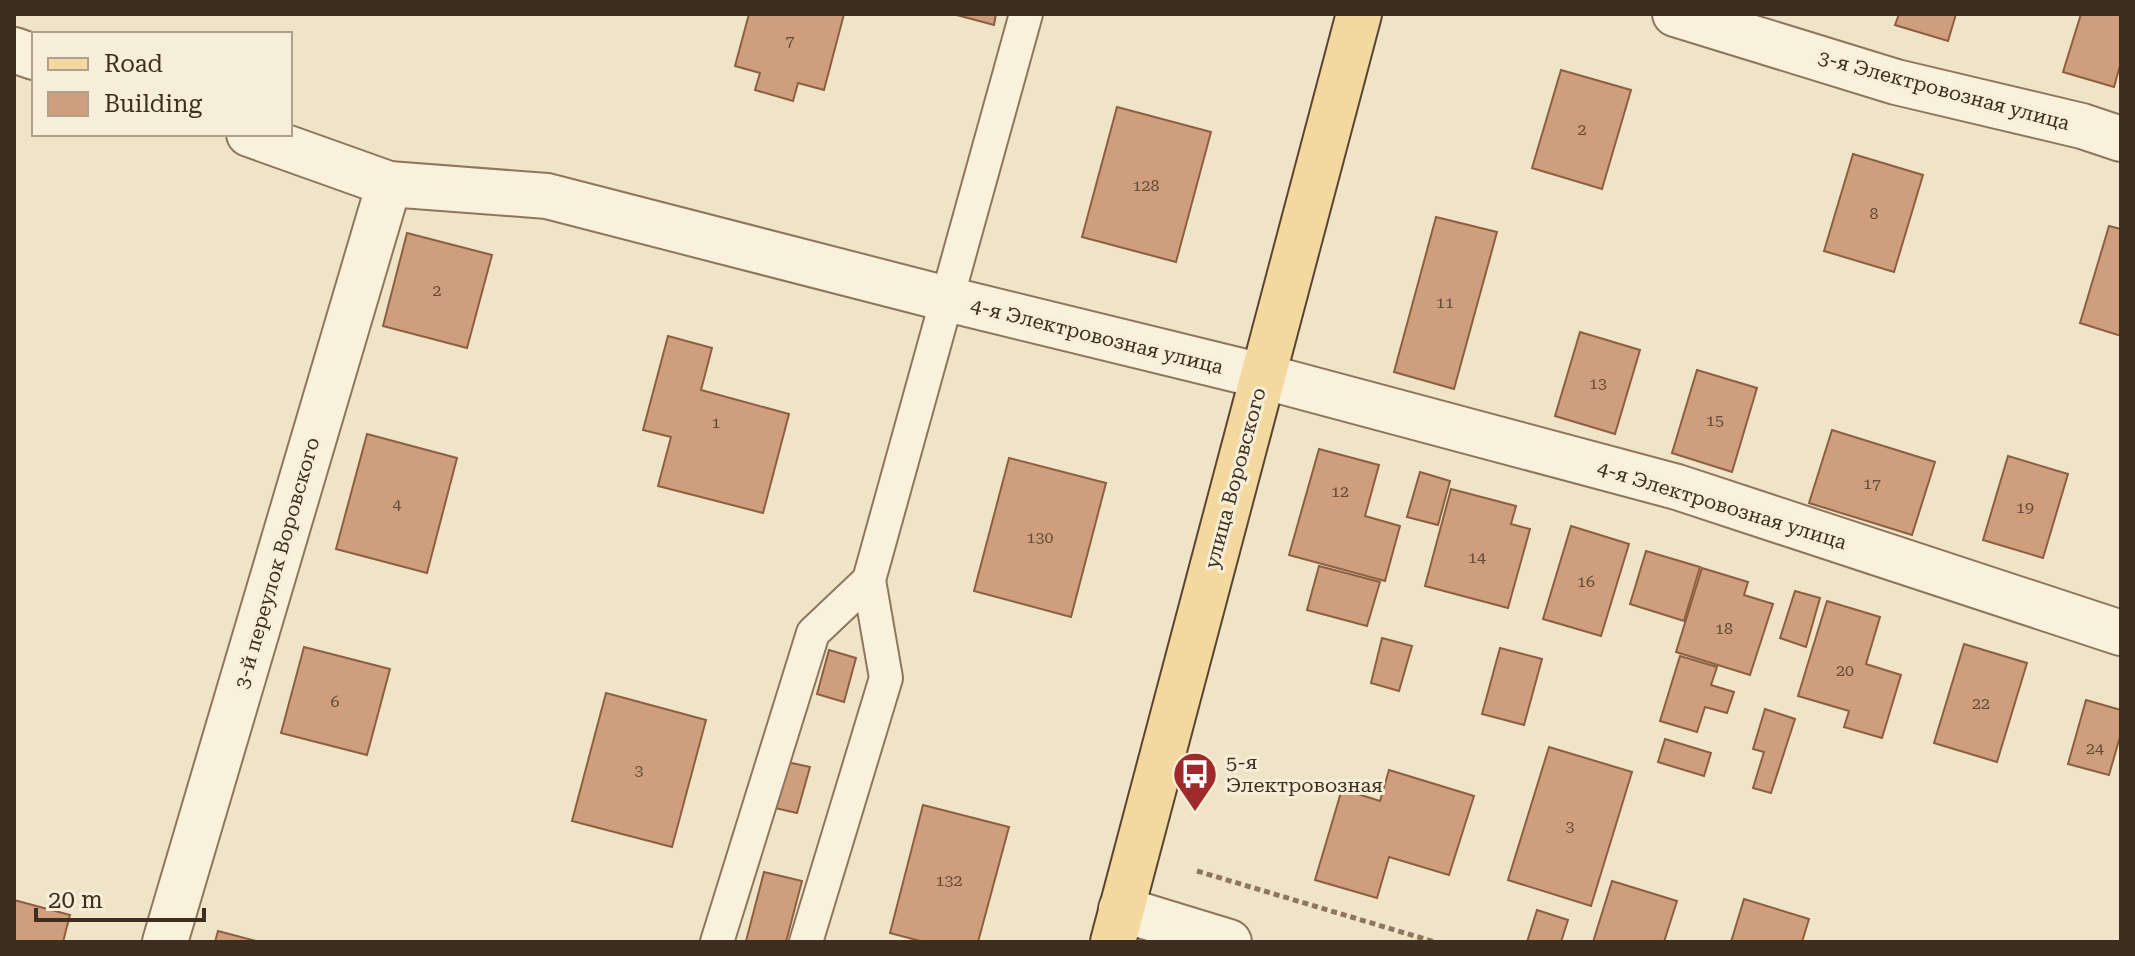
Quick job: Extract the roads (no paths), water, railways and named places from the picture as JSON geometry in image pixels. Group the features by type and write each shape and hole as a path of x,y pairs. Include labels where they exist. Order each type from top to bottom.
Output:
{"main road":[{"name":"улица Воровского","path":"1117,926 1359,14"}],"street":[{"name":"3-я Электровозная улица","path":"1675,14 1896,82 2082,126 2121,139"},
{"name":"4-я Электровозная улица","path":"255,136 389,184 547,196 1262,376 1677,487 2121,633"},
{"name":"3-й переулок Воровского","path":"165,942 389,184"},
{"path":"1117,926 1229,942"}],"lane":[{"path":"806,942 886,678 869,580 1026,14"},
{"path":"717,942 813,633 869,580"}],"place":[{"name":"5-я Электровозная","path":"1195,813"}]}
